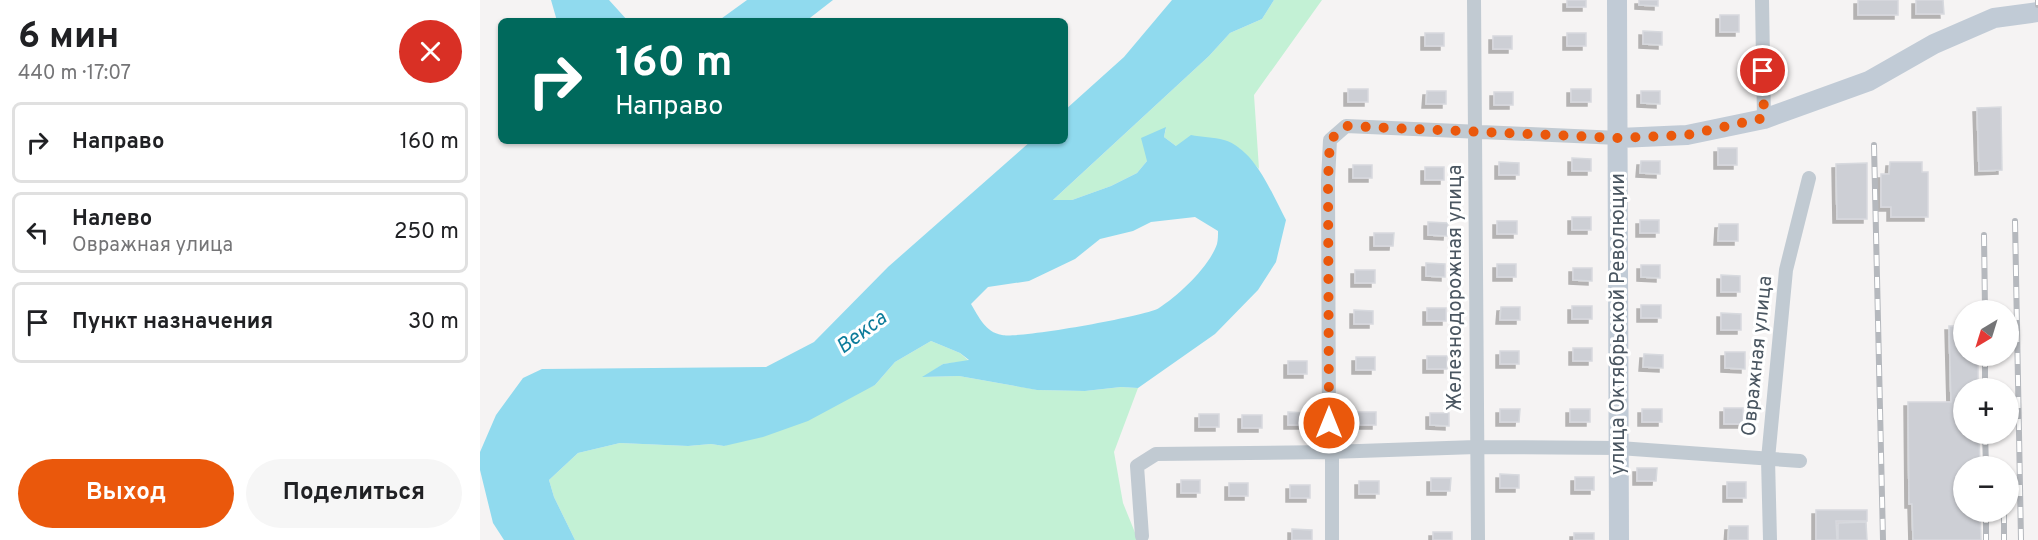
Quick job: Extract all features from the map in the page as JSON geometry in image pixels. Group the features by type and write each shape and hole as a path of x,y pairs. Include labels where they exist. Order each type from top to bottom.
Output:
{"street":[{"name":"Железнодорожная улица","path":"1474,0 1478,540"},
{"name":"улица Октябрьской Революции","path":"1617,0 1619,540"},
{"path":"1762,0 1764,118"},
{"path":"1332,540 1333,477 1329,446 1329,160 1330,140 1346,126 1619,138 1687,135 1764,118 1869,81 1934,44 1994,18 2038,12"},
{"name":"Овражная улица","path":"1770,540 1768,459 1786,270 1809,178"},
{"path":"1142,536 1137,466 1156,454 1330,452 1476,447 1618,448 1800,462"}],"green space":[{"path":"1274,0 1322,0 1254,95 1259,169 1239,148 1176,146 1164,137 1166,128 1147,161 1137,173 1111,186 1072,200 1052,201 1209,56 1230,33 1262,19"},
{"path":"931,341 960,353 969,361 943,364 924,377 959,376 1038,390 1085,391 1121,387 1138,388 1114,452 1123,503 1138,540 575,540 554,497 549,480 578,453 620,443 724,446 875,385 895,362"}],"water":[{"path":"551,0 609,0 625,18 556,18"},
{"path":"747,0 833,0 810,18 722,18"},
{"name":"Векса","path":"1172,0 1274,0 1262,19 1230,33 1209,56 1053,200 1072,200 1111,186 1137,173 1147,161 1141,138 1166,127 1164,137 1176,146 1191,135 1224,140 1245,153 1254,162 1286,220 1276,262 1258,290 1215,334 1138,388 1121,387 1085,391 1037,390 959,376 922,377 943,364 969,360 960,353 931,341 895,362 875,385 808,421 763,437 724,446 620,443 578,453 549,480 554,497 575,540 504,540 493,523 480,470 480,452 496,415 523,378 542,369 766,367 814,342 888,267 1028,144 1068,144 1068,107 1124,57","holes":["1195,217 1218,231 1217,244 1207,262 1192,280 1159,308 1149,312 1032,334 1002,335 991,331 971,304 988,287 1029,281 1075,259 1100,239 1133,231 1151,222"]}],"building":[{"path":"1567,0 1586,0 1586,7 1567,7"},
{"path":"1639,0 1658,0 1658,6 1639,5"},
{"path":"1858,0 1898,0 1898,15 1858,15"},
{"path":"1916,0 1943,0 1944,14 1916,14"},
{"path":"1720,15 1739,15 1739,32 1720,32"},
{"path":"1643,31 1662,32 1662,45 1643,44"},
{"path":"1425,33 1444,33 1444,46 1425,46"},
{"path":"1567,33 1586,33 1586,46 1567,46"},
{"path":"1493,36 1512,36 1512,49 1493,49"},
{"path":"1348,89 1368,89 1368,102 1348,102"},
{"path":"1571,89 1591,89 1591,102 1571,102"},
{"path":"1427,91 1446,91 1446,104 1426,104"},
{"path":"1641,91 1660,91 1660,104 1641,103"},
{"path":"1494,92 1513,92 1513,105 1494,105"},
{"path":"2001,107 2002,170 1979,171 1977,108"},
{"path":"1718,148 1737,148 1737,165 1718,165"},
{"path":"1572,158 1591,159 1591,171 1572,171"},
{"path":"1641,161 1660,161 1660,174 1640,173"},
{"path":"1499,162 1519,163 1519,175 1499,175"},
{"path":"1890,162 1922,162 1922,172 1928,172 1928,217 1891,217 1891,207 1881,207 1881,174 1889,174"},
{"path":"1867,163 1867,219 1837,219 1836,164"},
{"path":"1353,165 1372,165 1372,178 1353,178"},
{"path":"1425,167 1444,167 1444,180 1425,180"},
{"path":"1572,217 1591,217 1591,230 1572,230"},
{"path":"1640,220 1659,220 1659,233 1640,233"},
{"path":"1497,221 1517,221 1517,234 1497,234"},
{"path":"1428,222 1448,223 1447,236 1428,235"},
{"path":"1719,224 1738,224 1738,241 1718,241"},
{"path":"1374,233 1394,233 1393,246 1374,246"},
{"path":"1426,263 1445,264 1445,277 1426,276"},
{"path":"1497,264 1516,264 1516,277 1497,277"},
{"path":"1641,265 1660,265 1660,278 1641,277"},
{"path":"1573,268 1592,268 1592,281 1573,280"},
{"path":"1355,270 1375,270 1375,283 1355,283"},
{"path":"1721,275 1740,276 1740,292 1721,292"},
{"path":"1641,305 1661,305 1661,318 1641,318"},
{"path":"1572,306 1592,306 1592,319 1572,319"},
{"path":"1501,307 1520,307 1520,320 1500,320"},
{"path":"1427,308 1446,308 1446,321 1427,321"},
{"path":"1354,310 1373,311 1373,324 1354,324"},
{"path":"1721,313 1741,314 1741,330 1721,330"},
{"path":"1949,326 1953,326 1953,366 1978,366 1978,378 1953,378 1953,444 1979,444 1980,456 1953,456 1953,522 1980,522 1981,540 1913,540 1912,504 1909,504 1908,402 1951,402"},
{"path":"1573,348 1592,348 1592,361 1573,361"},
{"path":"1500,351 1519,351 1519,364 1500,364"},
{"path":"1725,352 1745,352 1745,369 1725,368"},
{"path":"1644,354 1663,355 1663,368 1643,367"},
{"path":"1427,356 1447,356 1447,369 1427,369"},
{"path":"1356,357 1375,357 1375,370 1356,370"},
{"path":"1288,361 1307,361 1307,374 1288,374"},
{"path":"1724,408 1743,408 1743,424 1724,424"},
{"path":"1500,409 1520,409 1519,422 1500,422"},
{"path":"1570,409 1590,409 1590,422 1570,422"},
{"path":"1642,409 1662,409 1662,422 1642,422"},
{"path":"1288,412 1307,413 1307,425 1288,425"},
{"path":"1357,412 1376,412 1376,425 1357,425"},
{"path":"1430,413 1449,413 1449,426 1430,425"},
{"path":"1199,414 1219,414 1219,427 1199,427"},
{"path":"1242,415 1262,415 1262,428 1242,428"},
{"path":"1637,468 1657,468 1656,481 1637,481"},
{"path":"1500,474 1519,475 1519,488 1500,488"},
{"path":"1575,477 1594,477 1594,490 1575,490"},
{"path":"1431,478 1451,478 1450,491 1431,491"},
{"path":"1181,480 1200,480 1200,493 1181,493"},
{"path":"1359,481 1379,481 1379,494 1359,494"},
{"path":"1727,482 1746,482 1746,498 1727,498"},
{"path":"1229,483 1248,483 1248,496 1229,496"},
{"path":"1290,485 1310,485 1310,498 1290,498"},
{"path":"1816,510 1867,510 1867,521 1836,521 1837,540 1816,540"},
{"path":"1866,522 1867,540 1838,540 1838,523"},
{"path":"1729,526 1748,526 1748,540 1728,540"},
{"path":"1292,529 1312,530 1312,540 1292,540"},
{"path":"1433,532 1452,532 1452,540 1433,540"},
{"path":"1574,533 1594,533 1594,540 1574,540"}],"railway":[{"path":"2038,0 2038,5"},
{"path":"1874,145 1883,540"},
{"path":"2015,221 2021,540"},
{"path":"1984,235 1985,300"},
{"path":"1985,366 1985,378"},
{"path":"1985,444 1986,456"},
{"path":"1986,522 1986,540"},
{"path":"2004,522 2004,540"}],"route":[{"path":"1329,423 1328,180 1330,140 1346,126 1619,138 1687,135 1764,118 1763,71"}]}
